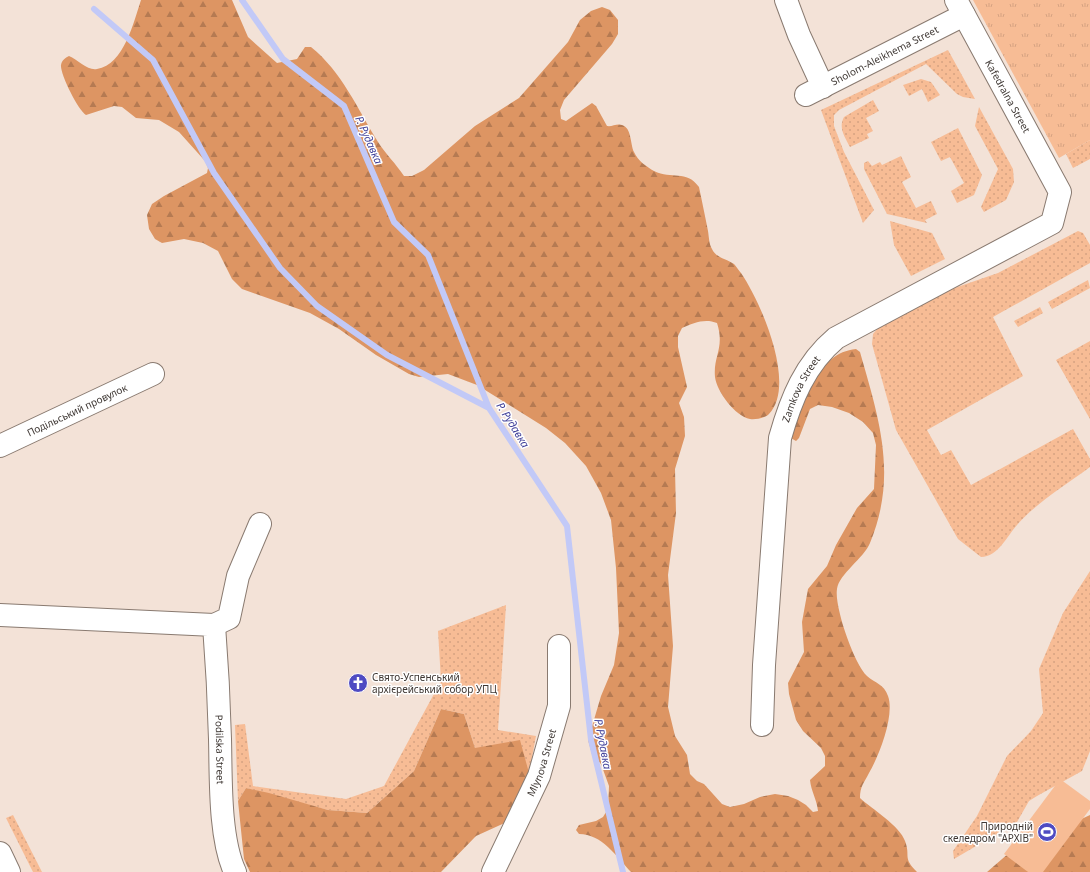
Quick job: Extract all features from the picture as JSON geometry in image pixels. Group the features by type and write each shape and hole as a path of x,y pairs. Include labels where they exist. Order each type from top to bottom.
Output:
{"street":[{"name":"Sholom-Aleikhema Street","path":"786,0 799,35 814,91 960,7"},
{"name":"Kafedralna Street","path":"960,7 1060,192"},
{"name":"Zamkova Street","path":"762,725 764,665 780,438 788,411 810,365 821,350 836,338 1052,224 1060,192"},
{"name":"Подільський провулок","path":"0,446 153,374"},
{"path":"0,615 214,625 229,618 238,576 260,524"},
{"name":"Podilska Street","path":"214,625 219,688 222,811 231,863 235,872"},
{"name":"Mlynova Street","path":"493,872 539,776 559,706 558,646"},
{"path":"0,853 9,872"}],"green space":[{"path":"141,0 232,0 248,37 277,63 297,59 305,47 311,47 332,68 340,79 378,142 404,176 412,176 424,170 475,126 519,98 568,42 580,20 591,11 602,7 610,10 618,20 618,34 612,44 564,100 560,110 561,119 566,121 592,103 596,106 607,126 620,125 628,129 634,152 640,161 646,166 661,174 684,176 689,178 699,187 711,247 716,254 734,264 749,286 766,323 778,364 779,384 777,401 769,414 760,418 750,419 744,417 733,408 723,396 716,383 715,370 720,339 717,323 704,321 695,323 682,328 678,336 678,347 687,387 679,403 684,417 685,436 675,469 676,513 668,575 673,646 668,707 675,736 687,755 690,774 697,781 704,784 722,804 730,807 744,804 760,797 775,794 788,796 806,805 813,812 818,811 810,780 825,766 825,756 821,748 803,731 796,720 789,694 788,683 804,652 802,622 808,589 827,566 836,545 857,508 874,489 876,445 873,433 863,422 849,413 832,407 818,405 810,409 799,438 796,441 789,437 804,396 820,370 843,352 856,349 860,352 879,424 883,447 883,494 878,518 870,543 863,554 842,578 837,589 837,597 842,621 856,660 867,676 884,689 890,704 888,724 885,735 873,766 862,787 860,798 892,824 902,835 907,846 908,860 917,872 631,872 602,842 587,835 579,834 576,830 579,825 596,821 603,817 608,809 609,786 601,764 592,754 588,740 601,696 614,665 619,633 616,568 611,520 601,493 586,466 565,443 546,428 477,385 448,374 419,377 409,374 376,355 339,329 310,313 242,289 232,279 218,251 203,243 184,239 162,243 155,239 149,229 147,215 152,204 207,173 208,168 205,161 179,132 159,120 136,118 122,107 114,106 86,115 70,92 61,70 62,62 69,56 87,67 94,69 106,66 114,59 121,51 126,41"},
{"path":"973,0 1090,0 1090,140 1059,158"},
{"path":"948,50 975,99 963,97 957,94 926,64 839,110 834,115 834,126 844,152 874,210 863,223 821,110"},
{"path":"921,79 931,82 940,95 928,102 922,89 909,96 903,85"},
{"path":"873,100 879,111 866,118 873,131 867,134 869,138 850,147 844,136 842,121 844,117"},
{"path":"979,107 1013,169 1014,182 1006,200 984,212 981,207 998,169 975,126"},
{"path":"958,128 982,175 974,195 957,203 951,191 964,183 950,157 941,161 931,142"},
{"path":"1090,140 1090,159 1073,168 1066,154"},
{"path":"901,156 911,177 902,182 916,208 931,201 937,214 925,220 927,223 887,214 864,169 864,163 868,161 872,166 880,162 882,165"},
{"path":"890,221 932,233 945,259 911,276 894,245"},
{"path":"1078,231 1083,233 1090,245 1090,263 993,317 1023,376 927,430 941,455 951,450 971,485 1073,429 1090,459 1090,467 1033,509 1017,525 997,550 992,554 981,557 958,539 896,430 872,344 873,334 879,327 940,293 998,273"},
{"path":"1088,280 1090,288 1052,309 1048,302"},
{"path":"1040,307 1043,313 1018,327 1014,321"},
{"path":"1090,341 1090,419 1056,360"},
{"path":"1090,571 1090,751 1082,771 1029,801 1017,822 954,859 953,851 977,816 1007,756 1031,731 1043,713 1039,669 1063,613"},
{"path":"506,605 498,730 536,736 529,773 475,748 464,714 441,709 414,771 367,813 328,810 246,788 238,801 235,725 245,724 253,786 346,799 384,786 441,681 438,631"},
{"path":"441,709 464,714 475,748 520,740 529,773 509,821 476,836 441,872 250,872 244,859 238,801 246,788 328,810 367,813 414,771"},
{"name":"Природній скеледром \"АРХІВ\"","path":"1060,779 1090,801 1090,809 1043,872 1028,872 1004,854"},
{"path":"13,815 42,872 33,872 6,818"},
{"path":"1090,815 1090,872 987,872 1009,853"}],"waterway":[{"name":"Р. Рудавка","path":"242,0 283,59 344,106 394,222 428,255 489,408 567,526 591,740 623,872"},
{"path":"94,9 153,60 214,173 280,268 317,306 387,355 489,408"}],"place":[{"name":"Свято-Успенський архієрейський собор УПЦ","path":"358,683"},
{"name":"Природній скеледром \"АРХІВ\"","path":"1047,832"}]}
